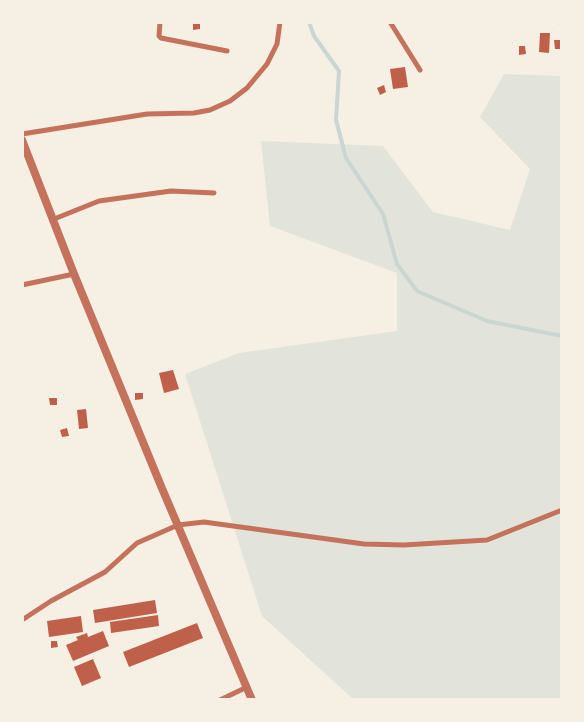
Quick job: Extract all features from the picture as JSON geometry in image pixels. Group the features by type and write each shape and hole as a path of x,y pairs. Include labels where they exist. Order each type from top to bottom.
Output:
{"street":[{"path":"160,22 159,36 161,38 227,51"},
{"path":"22,134 146,114 194,113 210,110 230,101 247,88 267,64 277,44 280,22"},
{"path":"390,22 420,70"},
{"path":"22,140 74,274 252,700"},
{"path":"54,219 99,201 171,191 214,193"},
{"path":"22,285 74,274"},
{"path":"22,620 51,601 105,572 137,543 178,526 204,522 364,544 404,545 487,540 562,510"},
{"path":"220,700 247,687"}],"shaded area":[{"path":"504,74 561,76 561,699 353,699 262,616 185,374 239,353 397,331 397,273 270,226 261,141 383,146 433,212 510,230 530,169 480,117"}],"building":[{"path":"193,22 200,22 200,29 193,30"},
{"path":"540,33 550,33 549,53 539,52"},
{"path":"554,40 561,40 562,49 555,49"},
{"path":"519,46 525,46 526,54 519,55"},
{"path":"405,67 408,87 393,89 390,69"},
{"path":"384,85 386,92 380,95 377,88"},
{"path":"173,370 179,389 164,393 159,373"},
{"path":"135,393 143,393 143,399 135,400"},
{"path":"49,398 57,398 57,405 50,405"},
{"path":"86,409 88,428 79,429 77,410"},
{"path":"67,428 69,436 62,437 60,430"},
{"path":"155,600 157,613 95,623 93,610"},
{"path":"158,615 159,626 111,633 110,622"},
{"path":"81,616 83,632 49,637 47,621"},
{"path":"197,623 203,638 129,667 123,652"},
{"path":"103,631 109,646 73,661 66,645 78,640 76,637 87,633 88,637"},
{"path":"51,641 57,641 58,647 51,648"},
{"path":"93,659 101,678 82,686 74,667"}],"waterway":[{"path":"309,22 314,36 339,71 336,120 346,158 383,214 397,264 417,291 487,321 562,336"}]}
